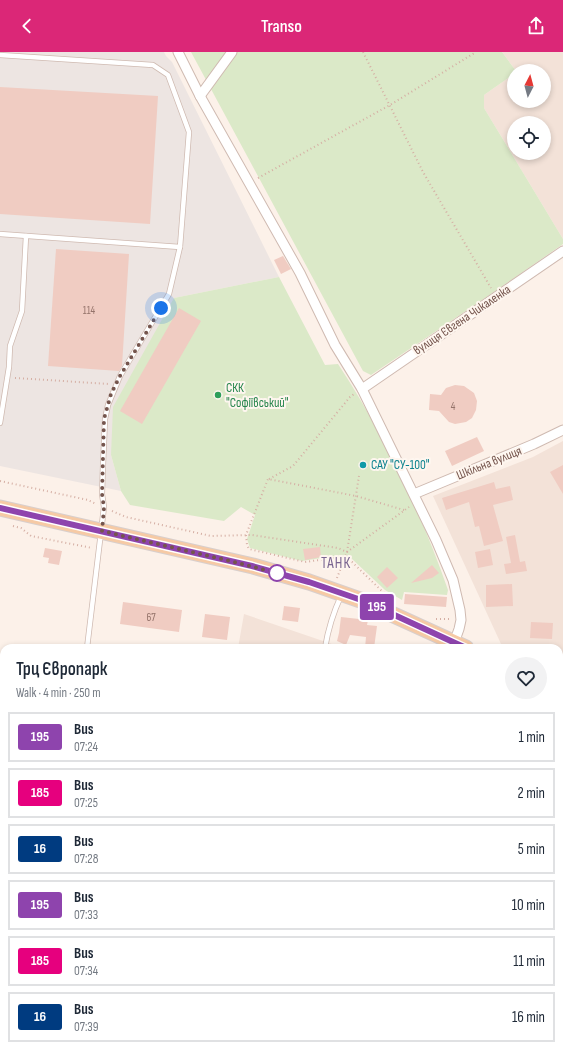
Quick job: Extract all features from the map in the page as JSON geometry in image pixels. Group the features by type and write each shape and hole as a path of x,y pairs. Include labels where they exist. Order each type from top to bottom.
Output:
{"main road":[{"path":"0,508 252,566 338,591 364,601 453,644"}],"street":[{"path":"178,52 200,96 300,273 335,346 362,389 416,497 453,580 458,595 461,620 457,644"},
{"path":"200,96 232,52"},
{"name":"вулиця Євгена Чикаленка","path":"362,389 563,251"},
{"name":"Шкільна вулиця","path":"416,497 563,430"}],"lane":[{"path":"0,55 154,65 168,75 188,132 180,247 169,294 116,384 111,394 104,419 102,494 104,508 88,644"},
{"path":"0,234 180,247"},
{"path":"0,423 10,346 22,312 26,236"},
{"path":"326,644 338,591"}],"path":[{"path":"363,52 423,172 494,292"},
{"path":"258,178 390,105 476,52"},
{"path":"7,378 116,384"},
{"path":"362,389 350,397 293,466 268,479 246,535 247,545 249,549 301,562 340,557 352,562 386,596 393,600"},
{"path":"338,591 344,559 347,552 359,476"},
{"path":"268,479 356,496 404,510"},
{"path":"0,482 88,500 126,517 211,536 246,535 338,548 347,552"},
{"path":"347,552 404,510 416,497"},
{"path":"7,524 21,528 31,536 100,550"},
{"path":"434,618 461,620"}],"shaded area":[{"path":"0,52 164,52 172,62 279,277 174,298 111,455 121,491 0,466"},
{"path":"502,52 563,52 563,239 515,160 551,160 551,116 507,116 507,146 484,108 484,95 507,79 507,108 551,108 551,64 511,64"},
{"path":"563,441 563,644 501,644 433,496 533,457"},
{"path":"244,614 332,644 239,644"}],"green space":[{"path":"191,52 502,52 511,64 507,64 507,79 484,95 484,108 507,146 507,160 515,160 563,239 563,244 371,375 363,371"},
{"path":"279,277 325,365 338,364 355,390 400,473 426,531 448,590 447,595 404,592 402,600 385,590 351,558 341,555 302,561 250,548 247,539 255,515 241,507 224,521 130,505 121,491 111,455 113,407 174,298"}],"building":[{"path":"0,87 158,96 150,224 0,214"},
{"path":"56,249 129,254 122,366 119,371 48,366"},
{"path":"283,256 291,269 281,274 274,260"},
{"path":"179,308 201,321 142,424 120,411"},
{"path":"455,385 464,386 474,393 477,401 476,410 472,418 466,422 455,424 449,422 439,411 429,410 430,394 441,395 446,388"},
{"path":"477,437 484,451 452,466 445,451"},
{"path":"563,465 563,494 550,472"},
{"path":"494,482 496,489 510,486 513,500 493,505 503,541 484,546 479,526 475,527 469,502 446,510 442,498"},
{"path":"515,535 520,562 525,561 527,571 506,574 504,564 511,563 506,537"},
{"path":"320,547 321,557 305,560 303,549"},
{"path":"45,548 62,551 59,565 48,563 49,558 43,557"},
{"path":"490,549 493,565 478,568 475,552"},
{"path":"432,565 439,573 432,578 411,583"},
{"path":"387,567 398,578 387,588 377,577"},
{"path":"512,584 513,606 486,607 486,585"},
{"path":"405,594 447,597 446,607 404,604"},
{"path":"123,602 182,610 179,632 120,624"},
{"path":"284,606 300,608 298,622 282,620"},
{"path":"205,614 230,617 227,640 202,637"},
{"path":"341,617 368,620 367,625 377,626 375,644 365,644 366,637 350,635 346,644 344,644 337,641"},
{"path":"531,622 553,623 552,639 530,638"}],"bus line":[{"name":"195","path":"0,508 252,566 309,582 364,601 456,644"}],"place":[{"name":"СКК \"Софіївський\"","path":"218,395"},
{"name":"САУ \"СУ-100\"","path":"363,465"}],"district":[{"name":"ТАНК","path":"336,563"}],"route":[{"path":"161,308 120,376 111,394 104,419 102,465 102,494 104,508 102,531 281,574 277,573"}]}
